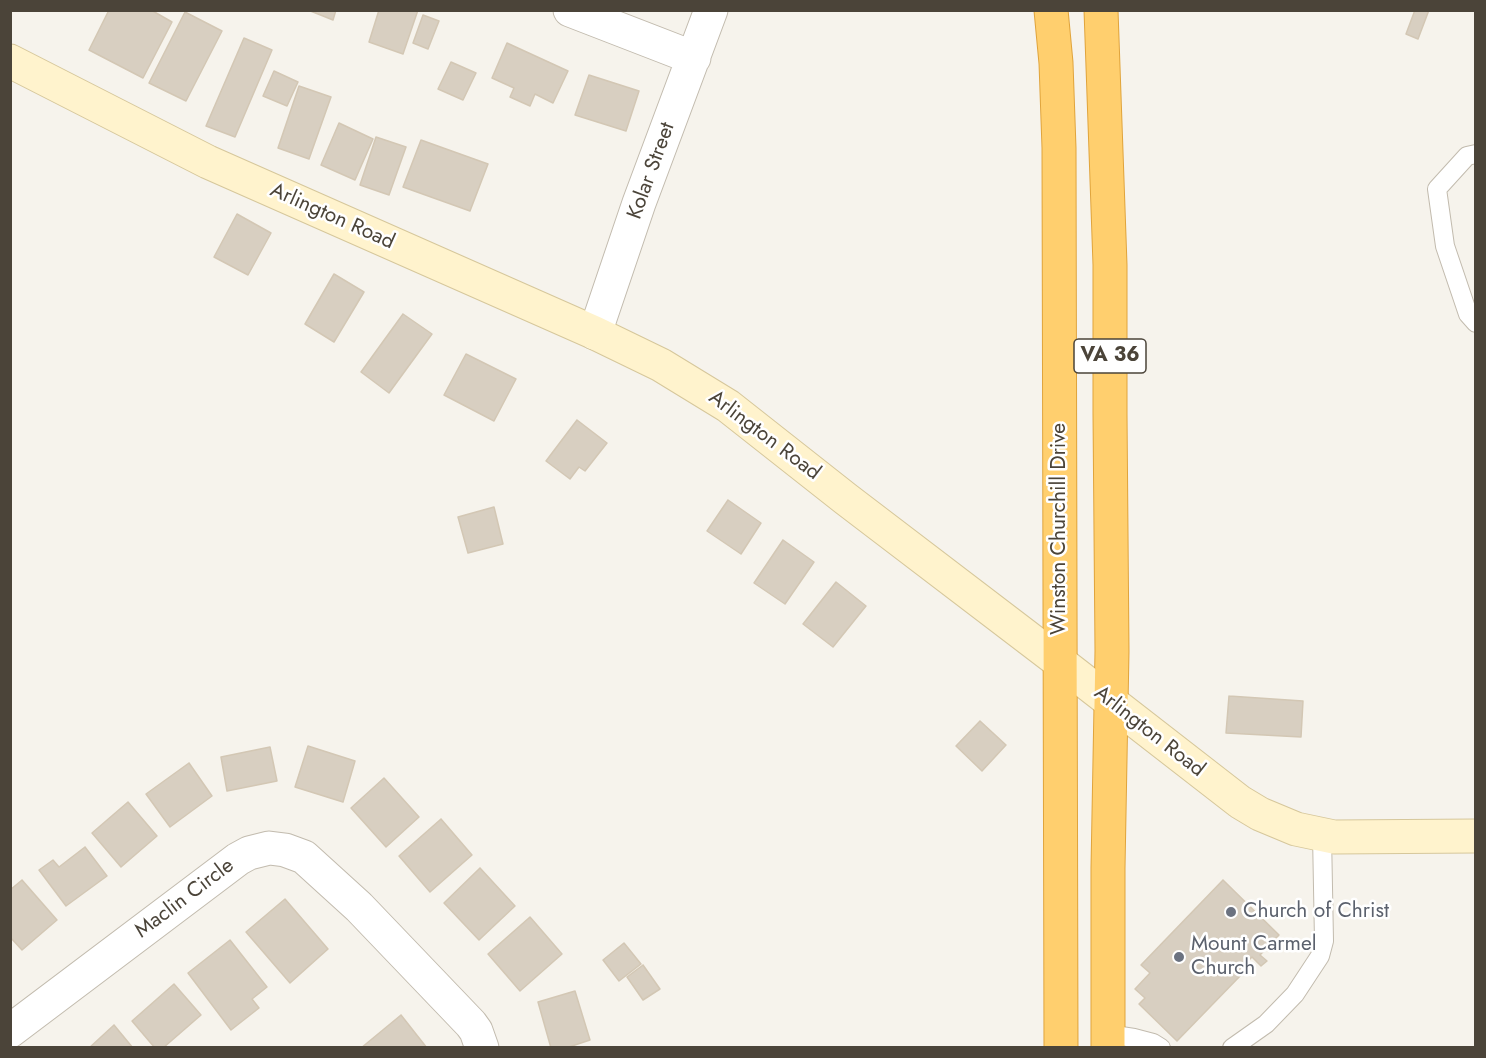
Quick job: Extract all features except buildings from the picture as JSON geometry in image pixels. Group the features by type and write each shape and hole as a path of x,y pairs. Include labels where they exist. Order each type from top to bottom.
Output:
{"highway":[{"name":"Winston Churchill Drive","path":"1051,10 1056,63 1059,148 1061,1047"},
{"name":"VA 36","path":"1101,10 1110,265 1111,702"},
{"path":"1108,1041 1111,702"}],"street":[{"path":"570,10 693,58"},
{"name":"Kolar Street","path":"595,333 639,203 711,10"},
{"name":"Arlington Road","path":"10,61 208,162 595,333 661,365 728,406 1240,802 1260,814 1296,829 1334,837 1476,836"},
{"name":"Maclin Circle","path":"10,1030 238,859 249,853 269,848 285,850 304,857 359,907 471,1024 482,1047"}],"lane":[{"path":"1476,154 1467,156 1437,189 1445,246 1468,314 1476,323"},
{"path":"1232,1047 1266,1024 1295,994 1320,956 1324,941 1322,834"},
{"path":"1108,1041 1134,1038 1161,1047"}],"place":[{"name":"Church of Christ","path":"1231,912"},
{"name":"Mount Carmel Church","path":"1179,957"}]}
